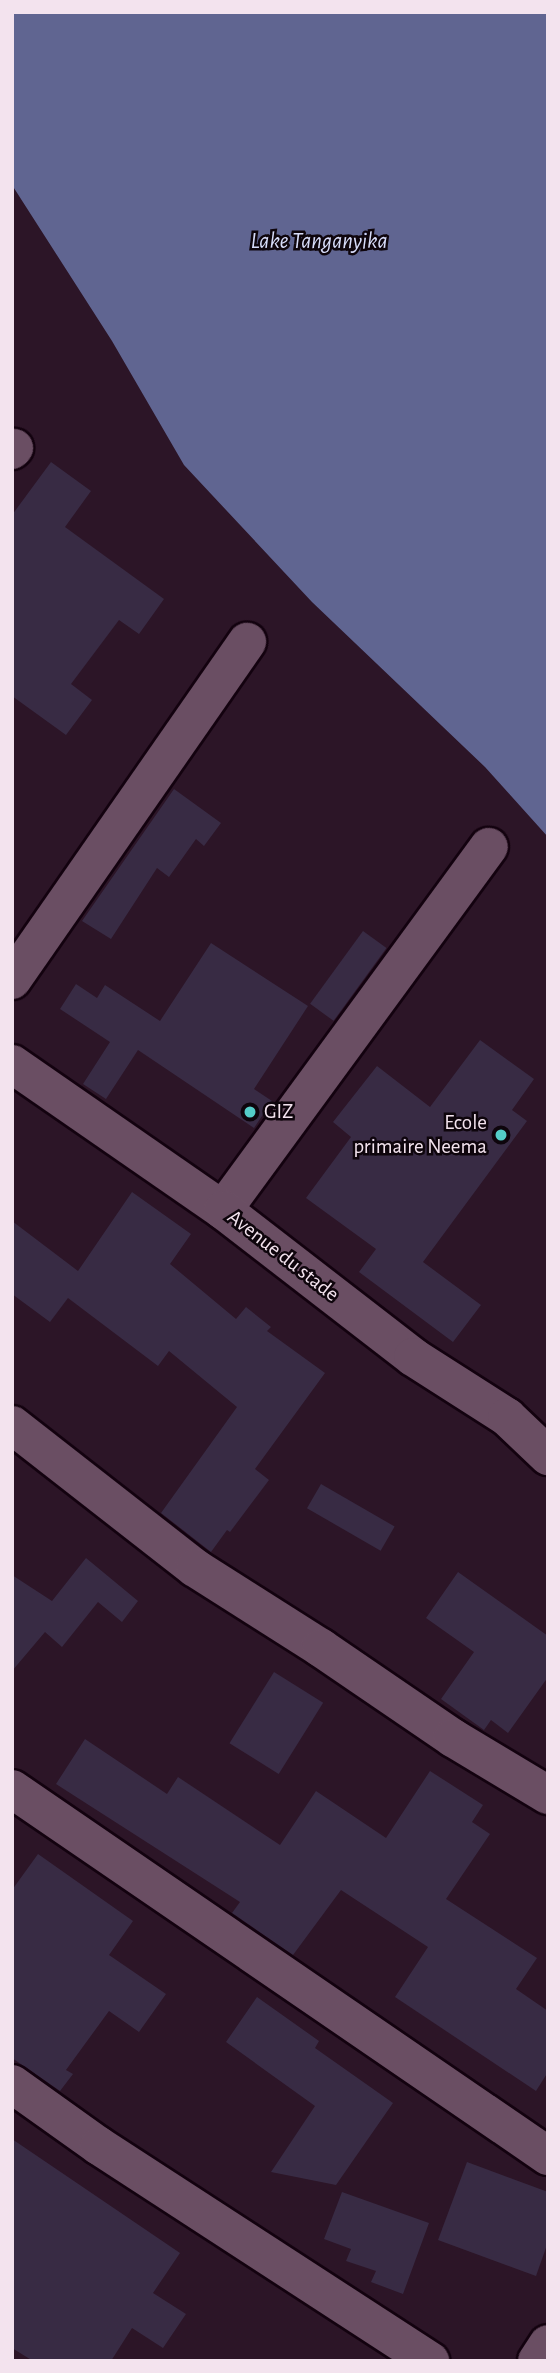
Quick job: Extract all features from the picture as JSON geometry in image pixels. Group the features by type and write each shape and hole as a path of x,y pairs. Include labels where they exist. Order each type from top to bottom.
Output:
{"street":[{"path":"12,980 247,642"},
{"path":"223,1210 489,847"},
{"name":"Avenue du stade","path":"12,1064 223,1210 413,1357 507,1417 548,1456"},
{"path":"12,1425 195,1568 321,1648 453,1738 548,1796"},
{"path":"12,1789 548,2156"},
{"path":"12,2084 99,2147 430,2361"},
{"path":"537,2361 548,2344"}],"water":[{"name":"Lake Tanganyika","path":"12,12 548,12 548,837 485,767 312,602 184,465 112,341 12,185"}],"building":[{"path":"51,462 91,491 65,527 164,599 139,634 119,620 71,684 92,700 66,735 12,696 12,515"},
{"path":"174,789 221,823 204,846 196,839 169,877 157,868 111,939 82,921"},
{"path":"363,931 386,948 334,1021 310,1004"},
{"path":"211,943 308,1006 254,1089 272,1101 254,1128 138,1050 106,1099 83,1084 110,1042 60,1009 76,984 97,998 105,985 160,1021"},
{"path":"480,1040 534,1079 512,1110 527,1121 423,1262 481,1305 453,1342 359,1272 376,1249 306,1198 351,1137 333,1122 377,1066 430,1107"},
{"path":"132,1192 191,1234 170,1264 236,1319 246,1307 271,1327 267,1331 325,1373 255,1469 269,1480 230,1532 227,1530 211,1552 161,1513 237,1407 169,1351 158,1366 68,1298 50,1322 12,1294 12,1221 78,1271"},
{"path":"321,1484 395,1526 381,1551 307,1508"},
{"path":"86,1558 138,1601 122,1622 98,1602 62,1647 45,1632 12,1671 12,1575 52,1601"},
{"path":"458,1572 548,1636 548,1677 508,1733 491,1720 484,1730 441,1699 474,1652 426,1618"},
{"path":"274,1672 323,1703 279,1774 229,1743"},
{"path":"85,1739 167,1794 178,1777 280,1845 316,1791 386,1838 430,1771 483,1805 472,1822 490,1834 446,1899 537,1958 516,1989 548,2011 548,2072 536,2091 395,1997 428,1947 341,1890 293,1955 232,1913 240,1902 56,1784"},
{"path":"38,1854 133,1921 109,1955 166,1994 139,2032 109,2011 66,2070 73,2074 60,2091 12,2058 12,1890"},
{"path":"257,1997 319,2041 315,2048 393,2103 336,2185 271,2172 315,2106 226,2042"},
{"path":"12,2139 180,2253 153,2293 186,2314 163,2348 132,2328 111,2361 33,2361 12,2348"},
{"path":"467,2162 548,2192 548,2242 536,2276 438,2240"},
{"path":"342,2192 429,2223 403,2294 371,2282 376,2271 346,2261 351,2249 324,2239"}],"place":[{"name":"GIZ","path":"250,1112"},
{"name":"Ecole primaire Neema","path":"501,1135"}]}
